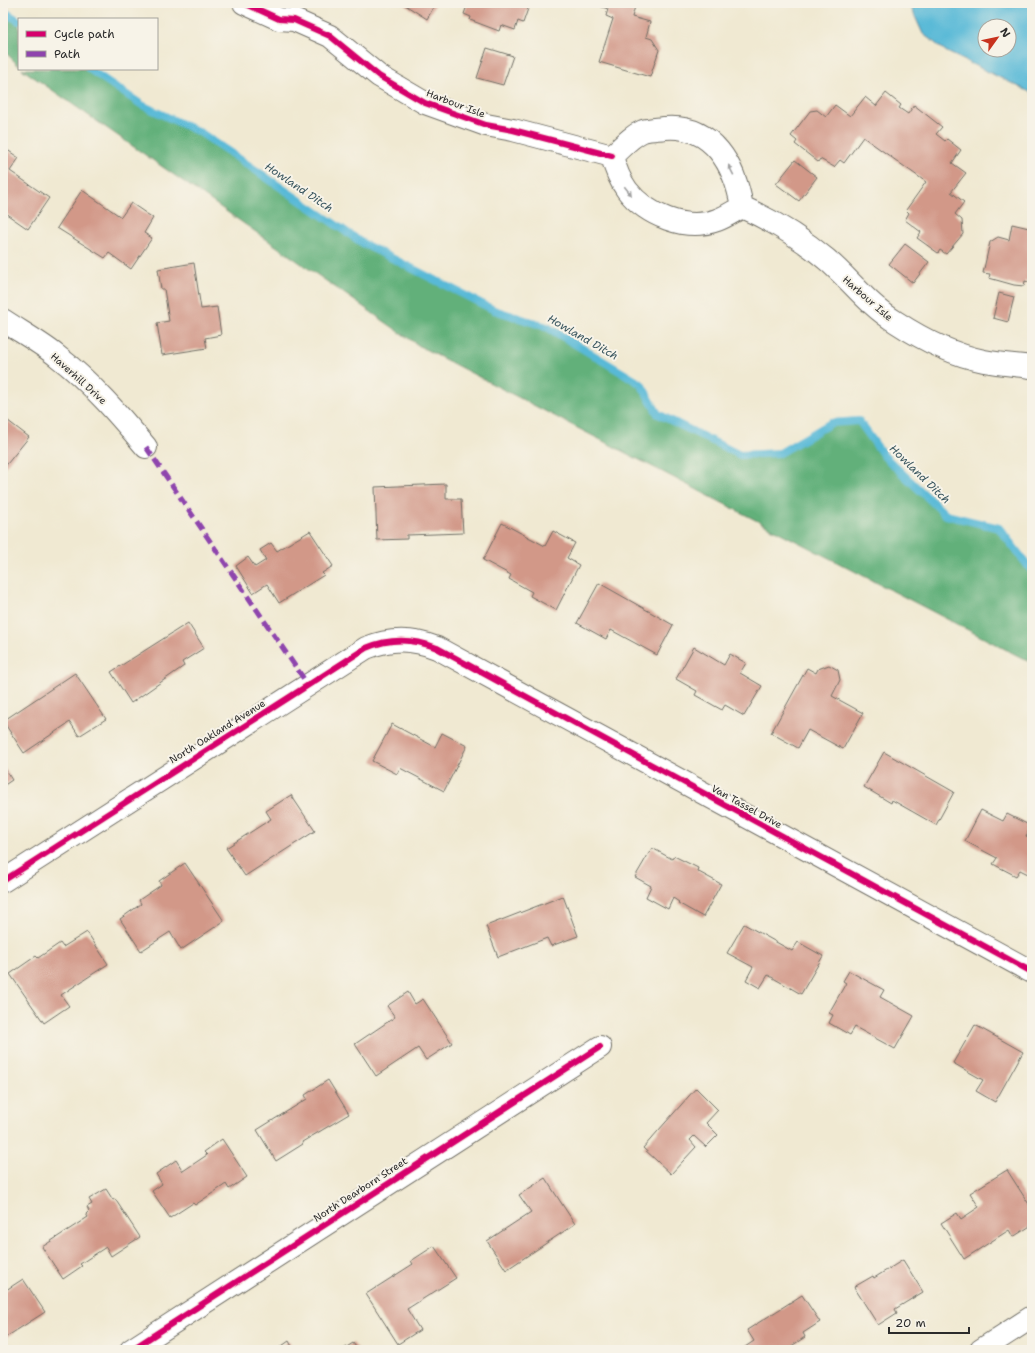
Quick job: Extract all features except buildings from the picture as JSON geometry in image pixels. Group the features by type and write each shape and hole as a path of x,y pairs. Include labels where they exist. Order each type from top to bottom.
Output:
{"street":[{"name":"Harbour Isle","path":"244,3 279,18 294,20 330,36 379,76 425,103 486,125 513,130 612,156"},
{"path":"682,128 694,132 715,147 731,168 736,180 742,207 717,220 691,224 678,222 656,213 635,199 620,180 612,156 630,140 644,131 682,128"},
{"name":"Harbour Isle","path":"742,207 782,226 827,259 842,276 895,322 938,345 960,354 984,361 1032,367"},
{"name":"Haverhill Drive","path":"3,320 57,355 117,413 146,447"},
{"name":"North Oakland Avenue","path":"3,881 366,648 389,640 413,640 437,648 452,657"},
{"name":"Van Tassel Drive","path":"452,657 1032,972"},
{"name":"North Dearborn Street","path":"131,1350 600,1047"},
{"path":"981,1350 1032,1317"}],"green space":[{"path":"3,11 18,20 18,65 3,50"},
{"path":"23,70 90,70 142,105 201,133 364,244 494,310 547,327 641,384 658,414 740,455 780,453 831,423 859,421 884,456 946,515 999,528 1032,571 1032,663 421,347"}],"water":[{"path":"909,3 1032,3 1032,93 947,52 923,34"}],"waterway":[{"name":"Howland Ditch","path":"3,11 18,20"},
{"name":"Howland Ditch","path":"90,70 142,105 201,133 364,244 494,310 547,327 641,384 658,414 740,455 780,453 831,423 859,421 884,456 946,515 999,528 1032,571"}],"marked path":[{"path":"146,447 308,685"}],"cycle path":[{"path":"244,3 279,19 294,20 330,36 379,76 425,103 486,125 513,130 612,156"},
{"path":"3,881 366,648 384,642 401,640 419,642 437,648 1032,972"},
{"path":"131,1350 600,1047"}]}
